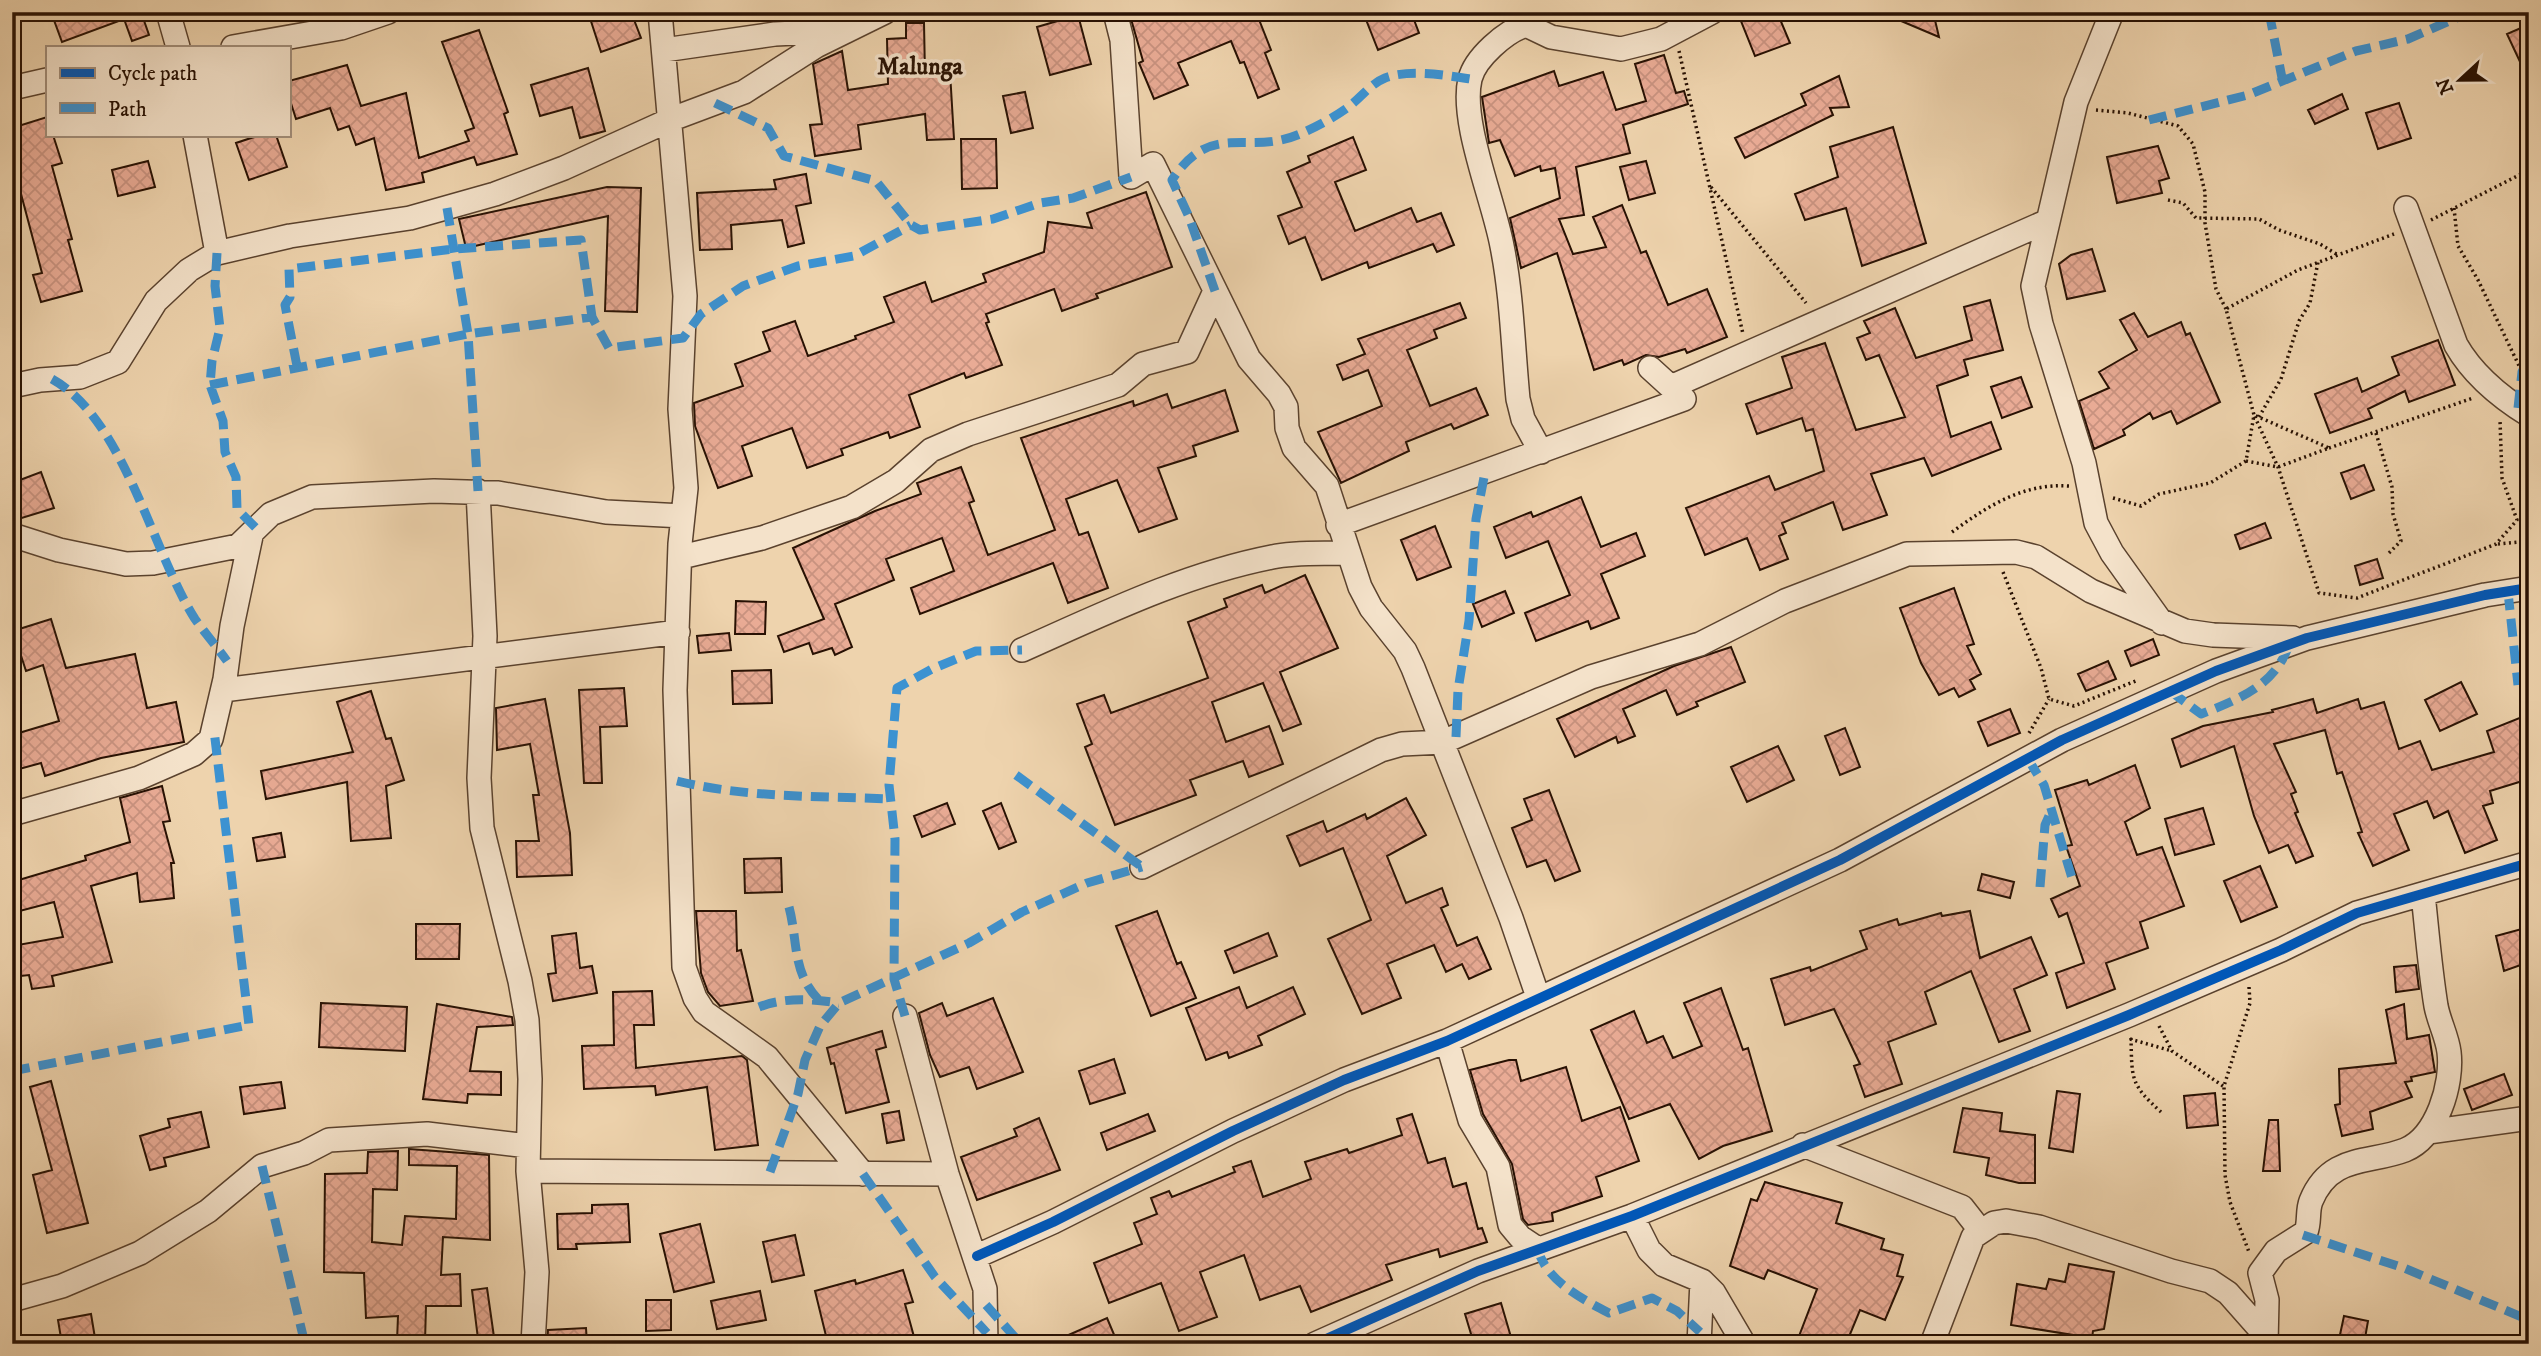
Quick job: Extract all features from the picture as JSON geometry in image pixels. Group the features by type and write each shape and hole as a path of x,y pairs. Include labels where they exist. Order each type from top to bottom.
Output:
{"street":[{"path":"168,12 178,46"},
{"path":"239,46 341,28 388,12"},
{"path":"660,12 672,119 685,296 680,409 686,488 678,632 677,781 680,918 687,978 704,1012 768,1058 863,1174"},
{"path":"12,386 40,380 80,377 118,362 156,302 189,270 216,253 290,236 358,228 447,208 564,167 672,119 744,92 816,46 885,12"},
{"path":"1115,12 1122,40 1131,177 1153,164 1250,359 1279,394 1287,412 1290,439 1298,454 1327,486 1347,554 1371,608 1405,651 1443,742 1511,918 1538,997"},
{"path":"1542,452 1523,419 1518,399 1507,275 1471,125 1470,79 1500,40 1526,25 1551,37 1621,48 1661,39 1712,12"},
{"path":"2112,12 2076,102 2033,286 2101,534 2162,623"},
{"path":"664,50 775,34 847,31"},
{"path":"12,88 46,80"},
{"path":"195,136 216,253"},
{"path":"2409,218 2456,345 2467,364 2491,387 2529,415"},
{"path":"1673,386 1748,356 1820,321 2048,221"},
{"path":"681,557 762,538 852,507 896,481 931,450 968,434 1118,384 1143,364 1187,352 1215,291"},
{"path":"1338,525 1684,399 1673,386 1650,368"},
{"path":"12,535 60,550 126,564 153,563 238,546 271,514 312,497 478,491 606,512 683,516"},
{"path":"478,491 480,556 485,600 479,778 482,828 527,1020 530,1079 528,1171 536,1261 533,1344"},
{"path":"12,814 139,778 194,754 211,738 223,690 232,626 251,536"},
{"path":"1142,867 1381,750 1402,744 1443,742 1591,677 1700,644 1785,601 1907,554 1987,551 2036,557 2091,591 2162,623 2213,635 2307,638"},
{"path":"1022,650 1147,594 1273,556 1347,554"},
{"path":"976,1256 1053,1222 1295,1103 1385,1063 1447,1041 1840,860 2062,740 2216,671 2307,638 2485,595 2529,588"},
{"path":"223,690 678,632"},
{"path":"1315,1344 1418,1296 1632,1216 2137,1012 2357,913 2529,863"},
{"path":"2423,894 2437,1009 2449,1053 2447,1086 2428,1132"},
{"path":"905,1016 947,1174 985,1289 986,1344"},
{"path":"1447,1041 1470,1120 1498,1167 1510,1225 1520,1237 1538,1249"},
{"path":"2266,1340 2267,1300 2260,1273 2276,1251 2306,1232 2313,1195 2332,1173 2353,1161 2406,1149 2428,1132 2529,1118"},
{"path":"12,1300 62,1286 140,1253 208,1212 261,1166 304,1153 329,1140 427,1134 528,1146"},
{"path":"1803,1145 1962,1207 1980,1230"},
{"path":"528,1171 947,1174"},
{"path":"1632,1216 1649,1250 1664,1265 1702,1281 1719,1300 1744,1344"},
{"path":"1932,1344 1964,1254 1980,1230 1994,1223 2019,1222 2210,1281 2235,1300 2266,1340"},
{"path":"1699,1344 1702,1281"}],"path":[{"path":"1675,32 1748,356"},
{"path":"2076,102 2099,111 2128,113 2178,126 2193,144 2205,192 2205,219 2216,289 2226,309 2256,416 2278,467 2319,593 2357,598 2496,544 2529,541"},
{"path":"2226,309 2298,270 2338,255 2409,218 2454,208 2529,170"},
{"path":"1710,186 1820,321"},
{"path":"2168,200 2183,203 2196,218 2259,219 2279,230 2320,244 2338,255"},
{"path":"2454,208 2458,247 2478,280 2522,372"},
{"path":"2246,461 2256,416 2281,379 2299,321 2310,303 2318,262"},
{"path":"2141,506 2159,494 2210,483 2246,461 2278,467 2480,396"},
{"path":"2493,411 2500,419 2502,478 2517,520 2496,544"},
{"path":"2256,416 2329,448"},
{"path":"2376,433 2392,488 2393,514 2401,541 2389,553"},
{"path":"1928,552 1986,508 2024,490 2048,484 2089,490"},
{"path":"1987,551 2008,579 2049,699 2074,706 2149,676"},
{"path":"2246,964 2250,1003 2224,1086 2225,1175 2230,1202 2260,1273"},
{"path":"2137,1012 2164,1031 2172,1051 2224,1086"},
{"path":"2137,1012 2132,1069 2137,1091 2161,1112"}],"building":[{"path":"51,12 141,12 149,35 132,41 124,19 62,42"},
{"path":"588,12 631,12 641,38 601,52"},
{"path":"1129,12 1256,12 1271,50 1265,53 1279,89 1258,98 1244,62 1240,63 1231,41 1178,63 1188,85 1154,99 1139,63 1143,61"},
{"path":"1363,12 1411,12 1419,33 1378,50"},
{"path":"1777,12 1790,43 1755,56 1741,21"},
{"path":"1078,15 1091,64 1050,75 1037,27"},
{"path":"1887,15 1934,16 1939,37"},
{"path":"906,23 924,23 925,75 950,72 954,139 927,140 925,114 858,125 861,149 815,156 810,125 822,124 813,64 842,51 848,90 888,84 887,39 906,38"},
{"path":"2523,27 2529,40 2529,81 2507,34"},
{"path":"479,30 508,112 504,114 517,154 477,165 474,157 422,173 424,182 386,190 374,138 356,145 349,126 338,130 330,108 296,119 290,100 290,81 347,65 361,106 406,93 419,158 469,141 465,131 474,128 442,42"},
{"path":"1664,55 1676,93 1684,91 1688,104 1623,125 1630,153 1576,167 1584,215 1559,219 1573,254 1606,247 1593,217 1622,205 1641,253 1646,251 1668,305 1707,289 1727,337 1687,353 1685,349 1659,357 1646,355 1624,365 1622,360 1594,370 1557,253 1521,268 1510,218 1560,198 1555,168 1541,171 1540,166 1515,176 1500,140 1489,143 1482,97 1554,71 1559,86 1603,72 1616,110 1646,101 1635,64"},
{"path":"588,68 605,131 580,138 572,107 540,116 531,85"},
{"path":"1839,76 1849,107 1830,108 1833,115 1745,158 1735,138 1806,105 1801,94"},
{"path":"1025,92 1033,128 1011,133 1003,96"},
{"path":"2342,94 2348,109 2315,124 2308,110"},
{"path":"2399,103 2411,138 2378,149 2366,113"},
{"path":"46,117 46,136 53,136 62,163 52,166 72,239 68,240 82,291 41,302 33,275 42,273 12,160 12,128"},
{"path":"1893,127 1926,243 1862,266 1846,208 1805,220 1795,194 1838,177 1830,147"},
{"path":"257,136 276,136 287,167 249,180 236,143"},
{"path":"1353,137 1366,170 1335,182 1355,231 1411,208 1417,222 1441,213 1454,245 1437,252 1433,244 1369,268 1367,262 1322,280 1305,237 1289,244 1278,216 1302,207 1287,172 1310,162 1308,156"},
{"path":"961,139 996,139 997,188 962,189"},
{"path":"2158,146 2169,178 2159,181 2162,193 2117,203 2107,157"},
{"path":"148,161 155,187 118,196 112,170"},
{"path":"1646,161 1655,193 1629,200 1620,167"},
{"path":"806,174 811,203 796,206 804,243 788,247 782,220 731,225 732,249 700,250 697,193 776,189 774,180"},
{"path":"607,187 641,188 637,312 605,311 608,216 466,248 459,219"},
{"path":"1146,192 1172,267 1096,294 1098,298 1062,311 1054,289 986,314 989,322 986,323 1002,365 966,378 964,373 909,395 920,427 890,438 888,432 841,449 843,455 807,468 792,428 742,446 752,476 718,488 695,426 694,403 743,386 735,364 770,351 763,332 795,321 808,356 856,339 855,336 894,322 884,297 925,282 932,302 986,282 983,274 1044,252 1048,222 1092,228 1087,213"},
{"path":"2092,249 2105,291 2067,299 2059,264 2071,255"},
{"path":"1990,300 2003,350 1964,360 1968,375 1937,386 1951,437 1991,422 2001,449 1932,476 1924,458 1871,474 1887,515 1843,530 1833,502 1782,523 1786,533 1779,536 1788,559 1760,570 1747,538 1705,555 1686,508 1769,476 1775,490 1824,471 1813,429 1806,431 1802,418 1757,434 1746,404 1792,388 1782,357 1825,343 1856,430 1905,417 1879,355 1866,360 1857,338 1870,333 1864,321 1895,308 1916,358 1972,340 1964,307"},
{"path":"1460,303 1466,318 1434,330 1437,338 1407,350 1430,406 1476,388 1488,415 1454,429 1451,424 1406,442 1409,451 1341,483 1318,432 1382,406 1368,370 1343,380 1337,365 1365,354 1358,339"},
{"path":"2134,313 2148,337 2181,322 2186,335 2190,333 2220,402 2177,424 2171,411 2153,419 2150,413 2123,430 2125,435 2094,449 2079,401 2109,388 2099,372 2137,350 2120,320"},
{"path":"2438,340 2455,385 2409,402 2405,391 2368,409 2372,418 2330,433 2315,394 2357,378 2362,392 2399,375 2392,357"},
{"path":"2021,377 2032,407 2002,418 1991,387"},
{"path":"1225,390 1238,431 1193,446 1196,456 1158,468 1177,519 1139,532 1117,480 1066,499 1079,535 1088,532 1108,588 1068,603 1053,563 920,614 911,588 954,571 942,538 886,559 894,580 835,604 852,647 835,655 832,648 813,654 809,643 784,652 778,636 824,619 793,548 875,511 921,494 917,483 961,467 974,501 969,503 988,555 1055,530 1021,438 1133,401 1134,406 1167,394 1172,408"},
{"path":"2364,465 2374,490 2351,499 2341,473"},
{"path":"41,472 54,508 12,521 12,483"},
{"path":"1581,497 1601,547 1636,533 1645,556 1601,574 1619,618 1591,629 1588,621 1536,641 1525,613 1570,595 1548,541 1506,558 1494,527 1531,512 1533,517"},
{"path":"2265,523 2271,538 2240,549 2235,535"},
{"path":"1435,526 1451,567 1417,580 1401,540"},
{"path":"2377,559 2383,578 2360,585 2355,566"},
{"path":"1305,575 1338,648 1280,672 1301,724 1283,731 1263,683 1212,702 1226,742 1269,726 1283,764 1249,777 1243,761 1190,780 1196,795 1115,825 1085,747 1092,744 1077,704 1104,695 1111,713 1208,678 1188,622 1227,607 1224,599 1262,585 1265,593"},
{"path":"1954,588 1974,644 1967,646 1981,674 1970,680 1975,689 1959,697 1954,688 1939,695 1921,663 1900,608"},
{"path":"1505,591 1514,613 1482,627 1473,604"},
{"path":"736,601 766,602 765,634 735,634"},
{"path":"51,619 66,668 135,654 147,708 176,702 184,742 101,758 45,776 41,763 12,771 12,735 59,721 43,665 26,671 13,631"},
{"path":"729,633 731,650 699,653 697,636"},
{"path":"2153,639 2159,655 2131,666 2125,651"},
{"path":"1731,647 1745,682 1696,702 1698,706 1677,715 1666,690 1623,709 1635,736 1618,743 1616,737 1575,757 1557,719 1674,666"},
{"path":"2108,661 2116,679 2086,691 2078,674"},
{"path":"771,670 772,703 733,704 732,671"},
{"path":"2461,682 2477,714 2440,731 2425,700"},
{"path":"624,688 627,726 600,727 602,783 584,783 579,690"},
{"path":"371,691 386,739 391,738 404,780 386,786 391,838 351,841 347,782 266,799 261,771 353,752 337,702"},
{"path":"545,699 570,833 572,875 517,877 516,841 539,841 533,795 539,795 530,744 497,750 496,708"},
{"path":"2313,699 2317,713 2358,699 2361,709 2384,702 2399,749 2420,741 2432,770 2494,752 2487,731 2522,717 2529,733 2529,779 2490,791 2493,803 2483,806 2497,840 2465,853 2448,811 2434,818 2427,801 2394,814 2409,850 2373,866 2358,833 2362,832 2342,772 2337,774 2325,730 2274,744 2296,792 2291,794 2298,812 2295,813 2313,856 2296,863 2288,845 2269,853 2254,816 2234,746 2181,767 2172,739 2203,726 2273,712 2272,710"},
{"path":"2010,709 2020,733 1988,746 1978,722"},
{"path":"1845,728 1860,767 1840,775 1825,736"},
{"path":"1778,746 1794,780 1747,802 1731,767"},
{"path":"2135,765 2150,808 2125,822 2137,855 2162,847 2184,906 2140,922 2148,948 2106,963 2115,989 2067,1008 2056,973 2084,963 2067,913 2059,917 2051,899 2080,886 2066,846 2072,845 2055,790 2087,780 2089,785"},
{"path":"162,786 170,821 163,822 174,863 171,863 174,898 140,902 137,873 91,886 112,962 52,976 54,986 32,989 29,975 21,976 20,968 12,969 12,946 63,937 54,902 12,913 12,882 86,860 85,856 130,842 120,798"},
{"path":"1549,790 1580,871 1555,881 1546,860 1527,867 1512,828 1532,820 1524,799"},
{"path":"1406,798 1426,835 1387,856 1406,903 1442,888 1448,905 1441,908 1457,946 1477,937 1491,969 1469,979 1462,964 1446,972 1434,945 1387,964 1401,998 1362,1014 1328,939 1371,920 1343,848 1300,866 1287,836 1323,821 1327,832 1365,814 1367,819"},
{"path":"947,803 955,824 922,837 914,816"},
{"path":"1001,803 1016,842 999,849 983,811"},
{"path":"2203,808 2214,844 2175,855 2165,819"},
{"path":"281,833 285,857 257,861 253,838"},
{"path":"781,858 782,892 745,893 744,859"},
{"path":"2260,866 2277,907 2241,922 2224,881"},
{"path":"1982,874 2014,882 2010,898 1978,890"},
{"path":"696,911 736,911 737,951 741,950 753,1001 720,1006 708,992 701,973"},
{"path":"1157,911 1177,964 1181,962 1196,998 1151,1016 1116,926"},
{"path":"1970,911 1980,958 2031,937 2047,975 2014,989 2030,1031 1999,1042 1971,971 1925,992 1936,1024 1888,1042 1902,1084 1865,1097 1854,1066 1860,1064 1834,1009 1785,1025 1771,979 1810,967 1811,971 1867,949 1860,931 1897,919 1899,925 1941,913 1942,916"},
{"path":"416,924 460,924 459,959 416,959"},
{"path":"2529,927 2529,962 2504,971 2496,936"},
{"path":"576,933 580,968 592,966 597,993 553,1001 548,974 556,973 552,936"},
{"path":"1268,933 1277,956 1234,973 1225,951"},
{"path":"2416,965 2419,989 2396,992 2394,967"},
{"path":"1239,987 1247,1008 1293,987 1305,1014 1258,1036 1262,1045 1229,1058 1227,1052 1206,1060 1186,1008"},
{"path":"1721,988 1743,1050 1748,1048 1772,1131 1723,1146 1699,1159 1670,1104 1629,1119 1591,1030 1634,1011 1647,1043 1663,1036 1673,1058 1702,1046 1684,1003"},
{"path":"652,991 654,1025 634,1025 636,1068 742,1056 747,1060 758,1145 715,1150 707,1087 656,1095 655,1086 584,1089 582,1046 614,1045 613,992"},
{"path":"993,998 1023,1072 977,1089 969,1067 940,1077 930,1055 919,1013 942,1003 947,1016"},
{"path":"321,1003 407,1007 405,1051 319,1047"},
{"path":"437,1004 512,1017 513,1025 477,1027 470,1071 501,1072 501,1095 468,1094 467,1103 423,1099"},
{"path":"2404,1004 2407,1039 2429,1035 2435,1072 2411,1077 2412,1081 2405,1082 2412,1097 2370,1112 2373,1129 2342,1136 2335,1105 2340,1104 2339,1069 2396,1063 2386,1010"},
{"path":"882,1031 886,1047 876,1050 889,1102 846,1113 834,1063 831,1064 827,1048"},
{"path":"1114,1059 1125,1093 1090,1104 1079,1071"},
{"path":"1516,1060 1521,1081 1566,1067 1582,1121 1620,1107 1639,1161 1596,1177 1602,1196 1552,1213 1553,1221 1528,1225 1523,1219 1512,1164 1483,1114 1470,1070"},
{"path":"2504,1074 2512,1095 2472,1110 2464,1089"},
{"path":"51,1081 88,1223 47,1233 33,1175 52,1170 30,1087"},
{"path":"281,1082 285,1108 244,1114 240,1087"},
{"path":"2057,1091 2080,1094 2073,1152 2049,1148"},
{"path":"2215,1093 2218,1125 2187,1128 2184,1096"},
{"path":"1963,1108 2002,1113 2000,1131 2035,1135 2035,1183 2019,1183 1986,1175 1989,1158 1954,1152"},
{"path":"899,1111 904,1140 887,1143 882,1114"},
{"path":"201,1112 209,1147 164,1158 166,1166 150,1170 140,1136 170,1127 168,1119"},
{"path":"1148,1114 1155,1131 1107,1150 1101,1133"},
{"path":"1412,1114 1428,1163 1445,1158 1453,1187 1466,1183 1478,1229 1482,1228 1487,1242 1440,1257 1438,1249 1386,1265 1392,1280 1311,1312 1300,1286 1260,1300 1244,1255 1200,1272 1217,1317 1179,1331 1161,1283 1109,1303 1094,1263 1142,1244 1134,1223 1157,1214 1151,1198 1169,1191 1172,1197 1235,1172 1233,1167 1251,1161 1263,1197 1311,1179 1305,1162 1347,1149 1349,1153 1402,1135 1397,1119"},
{"path":"1039,1118 1060,1170 977,1200 961,1157 1017,1136 1014,1129"},
{"path":"2269,1120 2278,1120 2280,1171 2263,1171"},
{"path":"409,1149 489,1155 490,1240 443,1237 441,1275 460,1274 461,1306 426,1306 425,1342 397,1341 398,1316 366,1318 364,1273 324,1272 325,1174 367,1173 368,1152 398,1151 397,1190 373,1189 372,1242 402,1245 405,1216 456,1219 457,1166 409,1165"},
{"path":"1765,1182 1842,1203 1836,1223 1884,1239 1881,1249 1903,1255 1897,1276 1903,1277 1885,1320 1860,1310 1846,1344 1796,1344 1817,1289 1768,1270 1764,1279 1730,1266 1751,1199 1757,1201"},
{"path":"628,1204 630,1242 576,1244 577,1249 558,1249 557,1214 592,1213 592,1205"},
{"path":"700,1224 714,1282 674,1292 660,1234"},
{"path":"795,1235 804,1275 772,1282 763,1242"},
{"path":"2069,1264 2114,1272 2104,1329 2093,1331 2092,1338 2011,1325 2017,1284 2046,1289 2049,1279 2065,1282"},
{"path":"903,1270 913,1302 905,1304 916,1344 828,1344 815,1291 855,1280 856,1284"},
{"path":"487,1288 494,1337 478,1339 472,1290"},
{"path":"760,1291 766,1320 717,1329 711,1301"},
{"path":"646,1300 671,1300 671,1330 646,1331"},
{"path":"1501,1303 1513,1344 1474,1344 1465,1314"},
{"path":"91,1314 96,1344 62,1344 58,1320"},
{"path":"2344,1316 2368,1321 2364,1344 2338,1344"},
{"path":"1107,1318 1118,1344 1048,1344"},
{"path":"586,1328 587,1344 547,1344 548,1330"}],"marked path":[{"path":"2269,12 2283,83"},
{"path":"2149,120 2248,95 2356,51 2408,39 2470,12"},
{"path":"1215,291 1189,217 1172,180 1187,161 1201,150 1216,145 1281,140 1300,134 1342,112 1375,84 1395,75 1416,73 1470,79"},
{"path":"715,103 768,128 784,156 876,181 911,225 920,230 993,219 1040,203 1073,198 1131,177"},
{"path":"447,208 468,334 478,491"},
{"path":"210,385 468,334 592,317 609,348 683,338 701,314 743,286 798,266 854,256 911,225"},
{"path":"297,366 285,305 290,297 289,269 454,249 581,240 592,317"},
{"path":"217,253 215,286 220,328 212,361 210,385 223,421 225,452 236,477 237,509 256,528"},
{"path":"2518,408 2522,372 2529,359"},
{"path":"52,379 77,398 99,424 134,488 179,591 195,619 227,661"},
{"path":"1456,737 1458,690 1469,621 1476,519 1485,472"},
{"path":"2508,592 2518,685"},
{"path":"2170,691 2201,714 2254,689 2275,671 2289,645"},
{"path":"905,1016 894,979 895,839 889,785 897,688 932,669 976,651 1022,650"},
{"path":"12,1071 249,1025 214,730"},
{"path":"2028,759 2044,785 2072,878"},
{"path":"1016,775 1142,867"},
{"path":"677,781 730,791 890,799"},
{"path":"2040,887 2045,825 2052,809"},
{"path":"770,1172 798,1094 805,1060 820,1026 839,1003 969,943 1022,912 1087,883 1142,867"},
{"path":"789,907 800,967 818,999"},
{"path":"759,1007 799,1000 839,1003"},
{"path":"262,1166 305,1344"},
{"path":"863,1174 935,1277 987,1333"},
{"path":"2303,1235 2404,1268 2529,1320"},
{"path":"1538,1249 1542,1260 1556,1279 1577,1295 1609,1313 1652,1298 1677,1311 1700,1332"},
{"path":"986,1305 1021,1344"}],"cycle path":[{"path":"977,1256 1053,1222 1233,1131 1344,1080 1447,1041 1840,860 2062,740 2216,671 2307,638 2485,595 2529,588"},
{"path":"1315,1344 1478,1271 1632,1216 2129,1015 2281,950 2357,913 2529,863"}],"district":[{"name":"Malunga","path":"920,67"}]}
